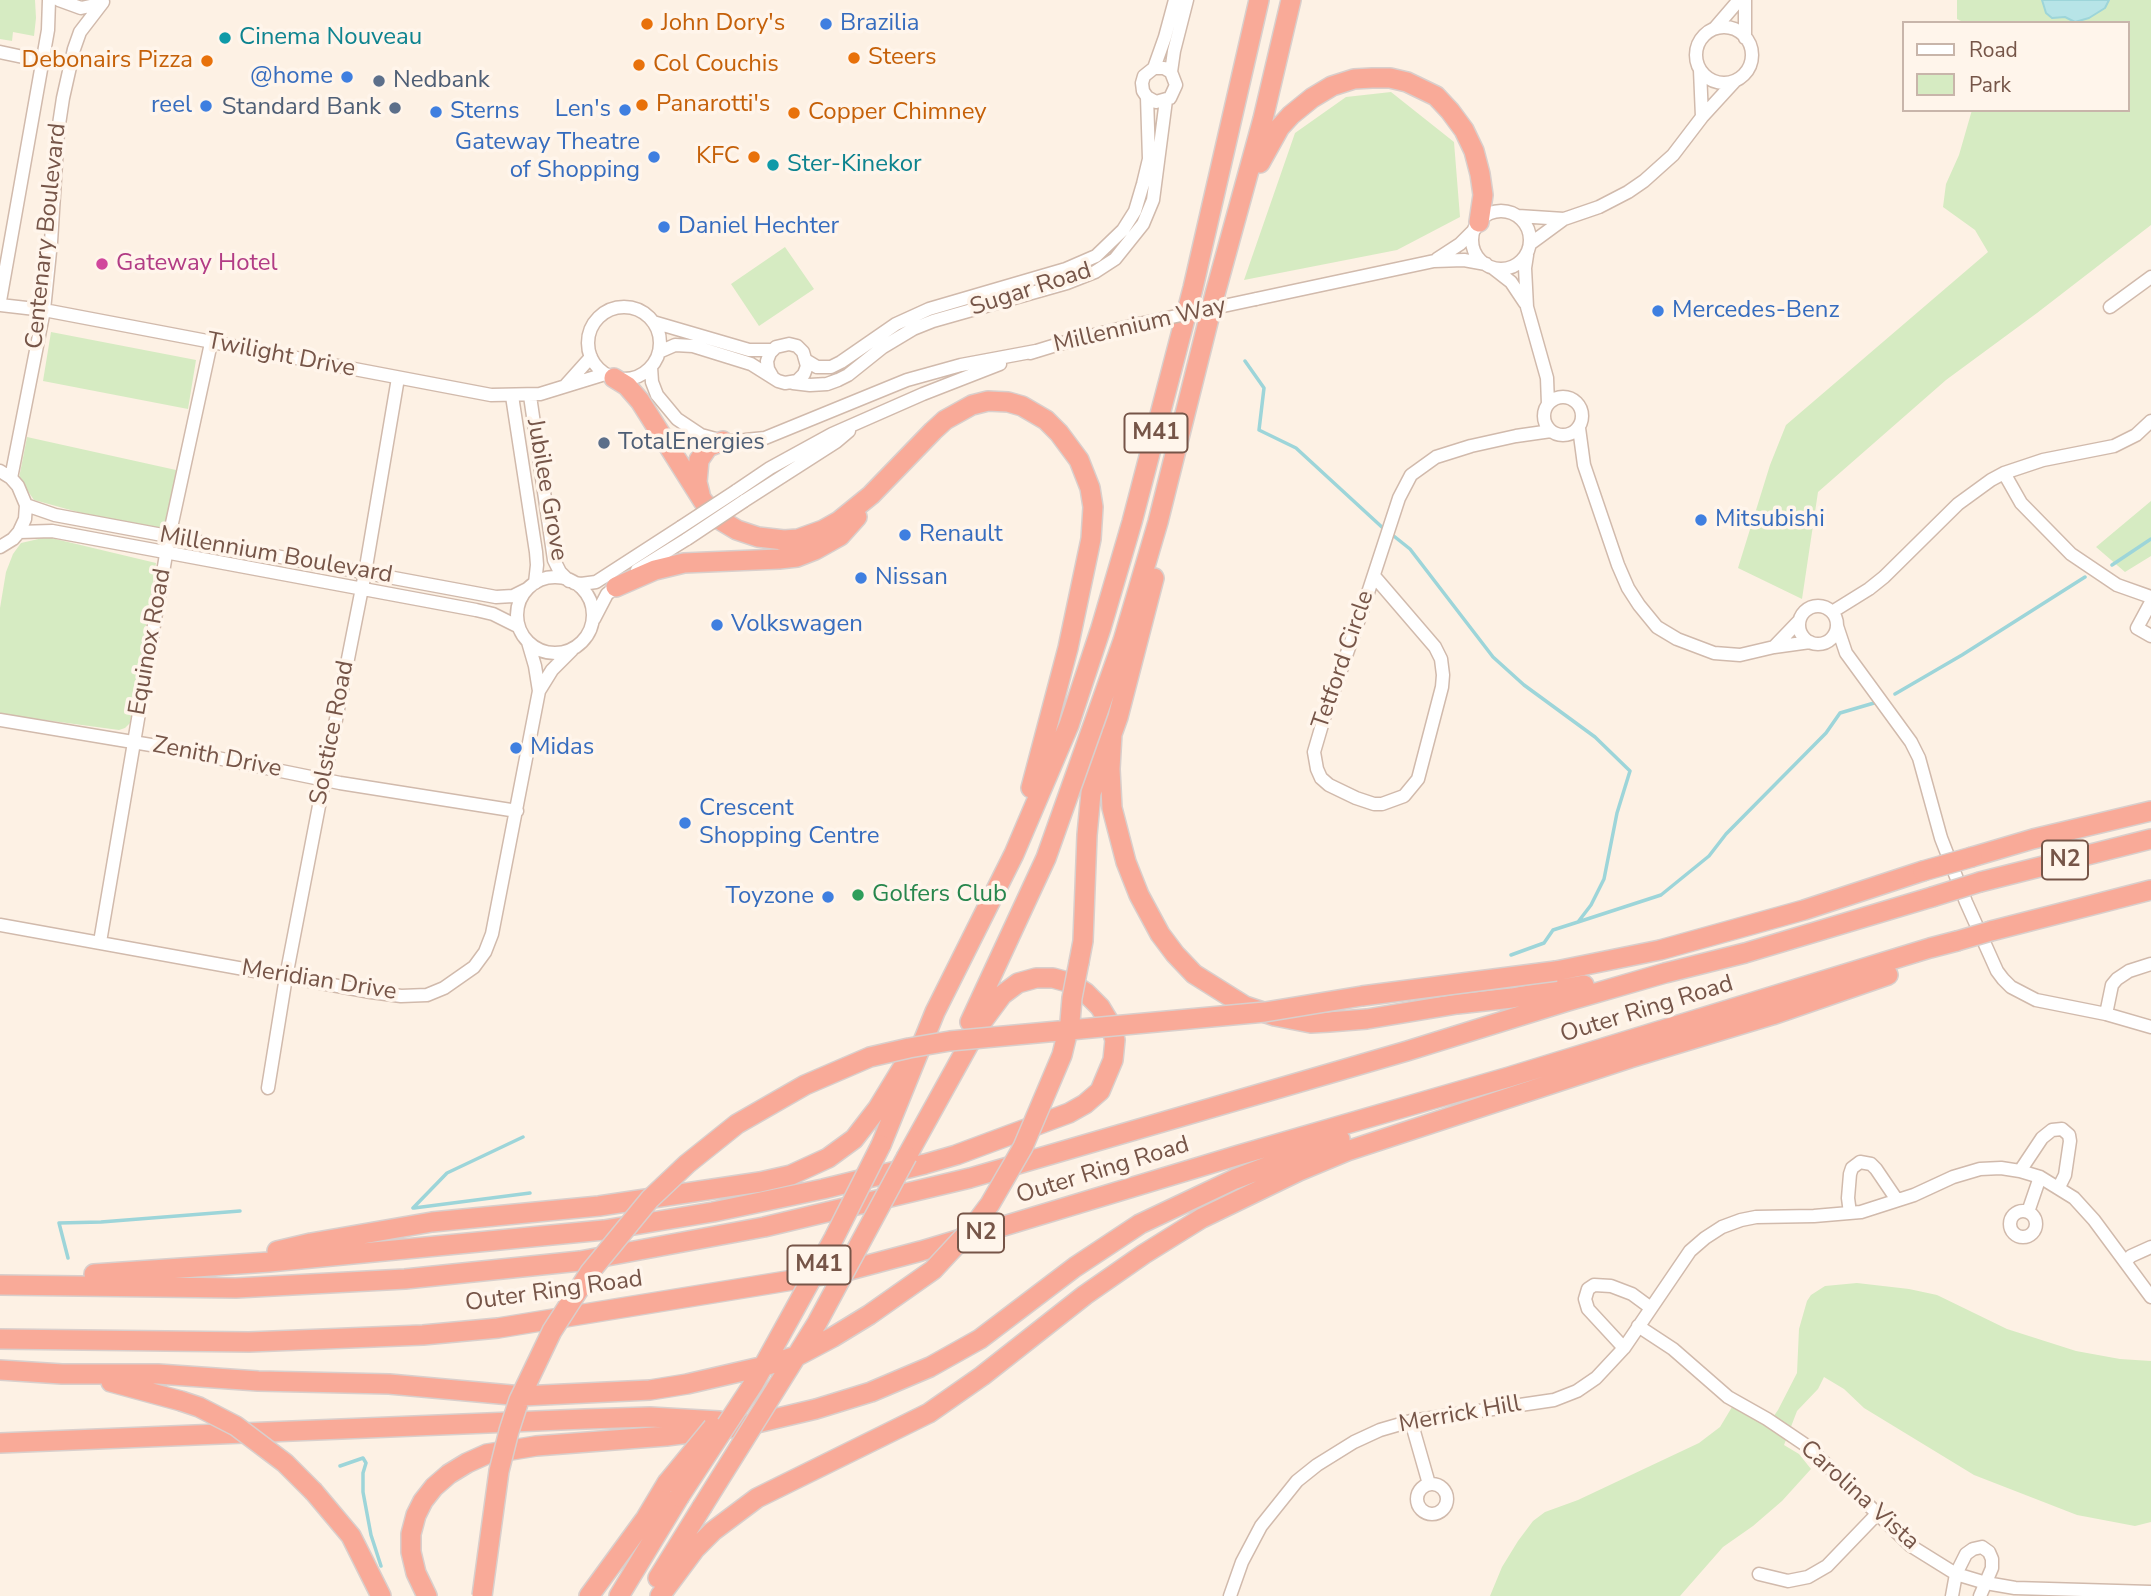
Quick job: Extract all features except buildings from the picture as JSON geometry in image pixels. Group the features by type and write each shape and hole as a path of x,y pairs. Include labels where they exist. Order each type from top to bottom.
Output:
{"highway":[{"name":"M41","path":"619,1596 673,1490 754,1383 834,1238 881,1145 935,1012 1014,854 1069,725 1130,529 1193,288 1259,0"},
{"name":"M41","path":"647,1596 817,1323 907,1156 1046,858 1123,641 1158,522 1263,119 1291,0"},
{"path":"1239,206 1269,144 1291,115 1332,86 1354,79 1391,78 1420,87 1436,96 1464,130 1474,151 1483,195 1477,225"},
{"path":"610,376 627,386 640,401 703,502 717,518 737,530 758,537 798,539 823,530 871,495 945,421 972,405 988,401 1022,406 1046,420 1059,433 1079,460 1090,488 1093,507 1091,538 1068,648 1014,854"},
{"path":"703,502 696,482 699,460 708,447 723,441"},
{"path":"616,587 656,570 684,563 779,559 815,550 840,536 871,495"},
{"path":"0,1370 389,1384 522,1396 650,1390 765,1366 799,1355 869,1315 933,1270 990,1204 1023,1147 1062,1055 1083,941 1091,793 1112,733 1155,575 1158,522"},
{"path":"1112,733 1110,778 1116,830 1139,895 1160,934 1194,974 1222,993 1257,1011 1311,1023 1367,1019 1512,998 1588,985 1657,968 1976,871 2033,839 2151,811"},
{"name":"Outer Ring Road","path":"0,1283 236,1288 405,1279 580,1261 764,1227 970,1178 1665,973 1745,953 1929,885 1976,871 2146,840"},
{"path":"482,1596 499,1471 509,1431 519,1400 552,1331 590,1272 650,1199 687,1164 737,1124 805,1086 870,1057 909,1048 950,1041 1265,1012 1363,996 1556,971 1673,946 1804,910 1929,885"},
{"name":"Outer Ring Road","path":"0,1339 249,1342 423,1335 498,1328 842,1272 1509,1077 1930,948 1961,946 2084,906 2151,890"},
{"path":"660,1596 695,1549 713,1531 757,1498 929,1413 982,1376 1085,1295 1202,1218 1347,1151 1629,1058 1772,1015 1961,946"},
{"path":"427,1596 416,1573 411,1552 411,1534 416,1515 434,1487 449,1474 487,1454 536,1446 666,1436 744,1426 872,1392 930,1367 980,1339 1075,1267 1140,1224 1235,1179 1310,1149 1644,1045 1930,948"},
{"path":"0,1283 604,1230 713,1212 823,1189 956,1155 1085,1104 1100,1091 1113,1060 1115,1040 1100,1007 1071,983 1053,978 1036,978 1018,983 1002,995 979,1026 907,1156"},
{"path":"187,1268 432,1222 599,1206 760,1182 799,1172 835,1153 865,1127 935,1012"},
{"path":"62,1374 134,1387 181,1401 199,1407 244,1431 285,1463 351,1536 381,1596"},
{"path":"0,1443 467,1422 650,1417 716,1420 744,1426"},
{"path":"589,1596 646,1518 673,1490"}],"street":[{"name":"Centenary Boulevard","path":"0,303 48,30 49,0"},
{"path":"59,0 80,8 105,1"},
{"path":"1154,68 1175,0"},
{"path":"1171,72 1164,68 1149,70 1142,83 1147,97 1156,102 1166,100 1174,92 1176,85 1171,72 1187,0"},
{"path":"1702,117 1697,47 1707,32 1715,28 1739,0"},
{"path":"1745,0 1745,38"},
{"name":"Centenary Boulevard","path":"6,475 44,310 58,131 63,99 80,32 105,1"},
{"path":"1489,266 1507,269 1514,267 1520,263 1529,248 1564,219 1599,207 1628,192 1673,155 1702,117 1735,81 1743,76 1751,62 1750,45 1745,38 1731,28 1715,28"},
{"path":"0,52 42,61"},
{"path":"1700,70 1712,80 1727,83 1735,81"},
{"name":"Sugar Road","path":"807,361 817,367 831,367 896,324 929,309 1066,269 1096,256 1123,230 1135,211 1149,159 1147,97"},
{"name":"Sugar Road","path":"793,383 827,384 838,380 913,329 1067,284 1096,272 1115,259 1143,224 1153,200 1166,100"},
{"path":"1527,307 1511,282 1475,253 1473,245 1477,225 1490,213 1504,211 1518,216 1564,219"},
{"path":"1518,216 1528,228 1529,248 1525,268 1527,307 1547,378 1548,404 1544,418 1584,465"},
{"name":"Millennium Way","path":"1434,261 1453,250 1477,225"},
{"name":"Millennium Way","path":"592,625 602,601 616,587 736,491 832,434 954,381 1036,351 1139,324 1434,261 1464,260 1489,266"},
{"path":"2110,307 2151,277"},
{"name":"Twilight Drive","path":"0,303 460,391 530,396 610,376"},
{"path":"653,322 659,337 659,352 651,367 635,378 610,376 596,365 589,349 590,333 595,322 615,309 629,308 643,313 653,322 738,348 773,350"},
{"name":"Equinox Road","path":"100,942 166,553 211,343"},
{"path":"659,352 675,345 688,345 751,364 781,383 793,383 804,374 807,361 803,352 793,345 780,345 773,350 767,361 772,376"},
{"path":"651,367 654,389 671,414 701,435 723,441 765,438 907,380 961,365 1036,351"},
{"path":"562,389 592,357"},
{"name":"Solstice Road","path":"268,1088 286,977 365,573 398,378"},
{"path":"1547,378 1564,397"},
{"name":"Jubilee Grove","path":"512,396 536,552 537,565 531,586"},
{"name":"Jubilee Grove","path":"530,396 554,560 560,572 572,582"},
{"path":"1548,404 1558,397 1564,397 1580,405 1583,417 1579,428 1575,432 1557,434"},
{"name":"Tetford Circle","path":"1516,436 1544,418"},
{"path":"1832,612 1884,578 1958,503 1979,487 2004,473 2043,460 2114,446 2136,435 2151,422"},
{"name":"Millennium Way","path":"572,582 596,582 744,501 836,442 858,424"},
{"path":"1579,428 1584,465 1628,588 1657,627 1678,639 1714,653 1740,655 1774,647 1815,643 1831,638 1837,626"},
{"name":"Tetford Circle","path":"1374,576 1435,647 1441,659 1443,675 1440,698 1418,779 1404,796 1382,804 1356,798 1329,785 1321,778 1314,752 1396,507 1411,475 1436,457 1471,446 1516,436 1557,434"},
{"path":"2004,473 2021,503 2071,554 2117,584 2151,600 2137,628 2151,636"},
{"path":"0,560 3,546 19,532 25,519 26,505 23,495 6,475"},
{"name":"Millennium Boulevard","path":"26,505 55,515 496,597 513,596 555,577 572,582"},
{"name":"Millennium Boulevard","path":"19,532 52,531 476,610 493,614 519,626"},
{"path":"531,586 521,598 517,609 519,626 528,642 537,649 562,653 574,648 585,638 592,625 588,598 572,582"},
{"path":"1774,647 1799,621 1804,611 1813,606 1822,606 1832,612 1846,653 1911,742 1919,758 1941,838 1966,902 2003,979 2011,987 2036,1000 2149,1026"},
{"path":"1799,621 1801,634 1815,643 1846,653"},
{"name":"Meridian Drive","path":"0,925 401,996 427,995 444,988 474,967 485,952 492,934 539,691 528,642"},
{"name":"Meridian Drive","path":"539,691 552,670 574,648"},
{"name":"Zenith Drive","path":"0,720 133,742 324,780 517,811"},
{"path":"2106,1014 2112,985 2117,979 2129,971 2151,964"},
{"path":"2020,1171 2042,1138 2052,1130 2062,1129 2069,1135 2070,1141 2067,1167 2059,1187"},
{"path":"1850,1213 1850,1174 1852,1168 1860,1162 1871,1164 1877,1169 1897,1200"},
{"name":"Merrick Hill","path":"1229,1595 1261,1526 1297,1481 1328,1457 1380,1430 1410,1421 1553,1400 1577,1391 1596,1378 1624,1348 1690,1251 1722,1227 1756,1217 1850,1213 1914,1195 1953,1177 1980,1169 2001,1168 2040,1177 2074,1199 2094,1220 2149,1292"},
{"path":"2028,1212 2040,1177"},
{"path":"2126,1261 2151,1247"},
{"path":"1624,1348 1588,1309 1585,1298 1588,1289 1594,1285 1611,1286 1632,1294 1651,1308"},
{"name":"Carolina Vista","path":"1638,1326 1673,1349 1728,1396 1807,1446 1911,1546 1956,1574 2015,1588 2151,1592"},
{"path":"1410,1421 1429,1484"},
{"path":"1759,1574 1787,1581 1808,1577 1827,1566 1878,1513"},
{"path":"1952,1596 1956,1574 1966,1554 1982,1547 1989,1552 1992,1568 1980,1596"}],"green space":[{"path":"0,0 35,0 34,36 13,32 12,41 0,39"},
{"path":"1957,0 2151,0 2151,225 1946,380 1818,492 1802,599 1738,568 1770,465 1786,425 1988,252 1975,230 1943,207 1946,184 1959,155 1971,112 2130,112 2130,21 1957,19"},
{"path":"1391,92 1454,142 1460,217 1397,250 1244,280 1295,133 1346,97"},
{"path":"785,247 814,289 759,326 731,284"},
{"path":"51,332 196,360 188,409 43,381"},
{"path":"27,437 176,470 169,537 34,500 19,478"},
{"path":"2151,501 2151,556 2125,572 2096,547"},
{"path":"47,537 156,563 130,723 125,728 119,730 0,714 0,608 6,572 21,543"},
{"path":"1857,1283 1937,1295 2007,1329 2076,1351 2120,1359 2151,1361 2151,1522 2135,1526 2077,1515 1974,1475 1864,1408 1844,1389 1824,1377 1818,1389 1797,1411 1784,1445 1799,1454 1811,1469 1782,1501 1723,1547 1680,1596 1490,1596 1502,1567 1518,1541 1533,1521 1545,1512 1578,1500 1699,1443 1720,1427 1732,1407 1767,1426 1797,1373 1799,1329 1807,1301 1825,1286"}],"water":[{"path":"2042,0 2109,0 2105,8 2078,21 2065,17 2052,18 2046,13"}],"waterway":[{"path":"1245,361 1264,388 1259,430 1296,448 1384,529"},
{"path":"1390,533 1410,549 1493,657 1524,685 1595,737 1630,771 1617,813 1604,879 1591,905 1578,922 1553,930 1544,943 1511,955"},
{"path":"2112,565 2151,539"},
{"path":"1895,694 2085,577"},
{"path":"1578,922 1661,895 1709,856 1726,834 1826,733 1840,713 1874,703"},
{"path":"413,1208 447,1173 523,1137"},
{"path":"414,1208 530,1193"},
{"path":"68,1258 59,1223 240,1211"},
{"path":"340,1466 363,1458 366,1463 363,1492 371,1535 381,1566"}],"place":[{"name":"John Dory's","path":"647,24"},
{"name":"Brazilia","path":"826,24"},
{"name":"Cinema Nouveau","path":"225,38"},
{"name":"Steers","path":"854,58"},
{"name":"Debonairs Pizza","path":"207,61"},
{"name":"Col Couchis","path":"639,65"},
{"name":"@home","path":"347,77"},
{"name":"Nedbank","path":"379,81"},
{"name":"Panarotti's","path":"642,105"},
{"name":"reel","path":"206,106"},
{"name":"Standard Bank","path":"395,108"},
{"name":"Len's","path":"625,110"},
{"name":"Sterns","path":"436,112"},
{"name":"Copper Chimney","path":"794,113"},
{"name":"Gateway Theatre of Shopping","path":"654,157"},
{"name":"KFC","path":"754,157"},
{"name":"Ster-Kinekor","path":"773,165"},
{"name":"Daniel Hechter","path":"664,227"},
{"name":"Gateway Hotel","path":"102,264"},
{"name":"Mercedes-Benz","path":"1658,311"},
{"name":"TotalEnergies","path":"604,443"},
{"name":"Mitsubishi","path":"1701,520"},
{"name":"Renault","path":"905,535"},
{"name":"Nissan","path":"861,578"},
{"name":"Volkswagen","path":"717,625"},
{"name":"Midas","path":"516,748"},
{"name":"Crescent Shopping Centre","path":"685,823"},
{"name":"Golfers Club","path":"858,895"},
{"name":"Toyzone","path":"828,897"}]}
